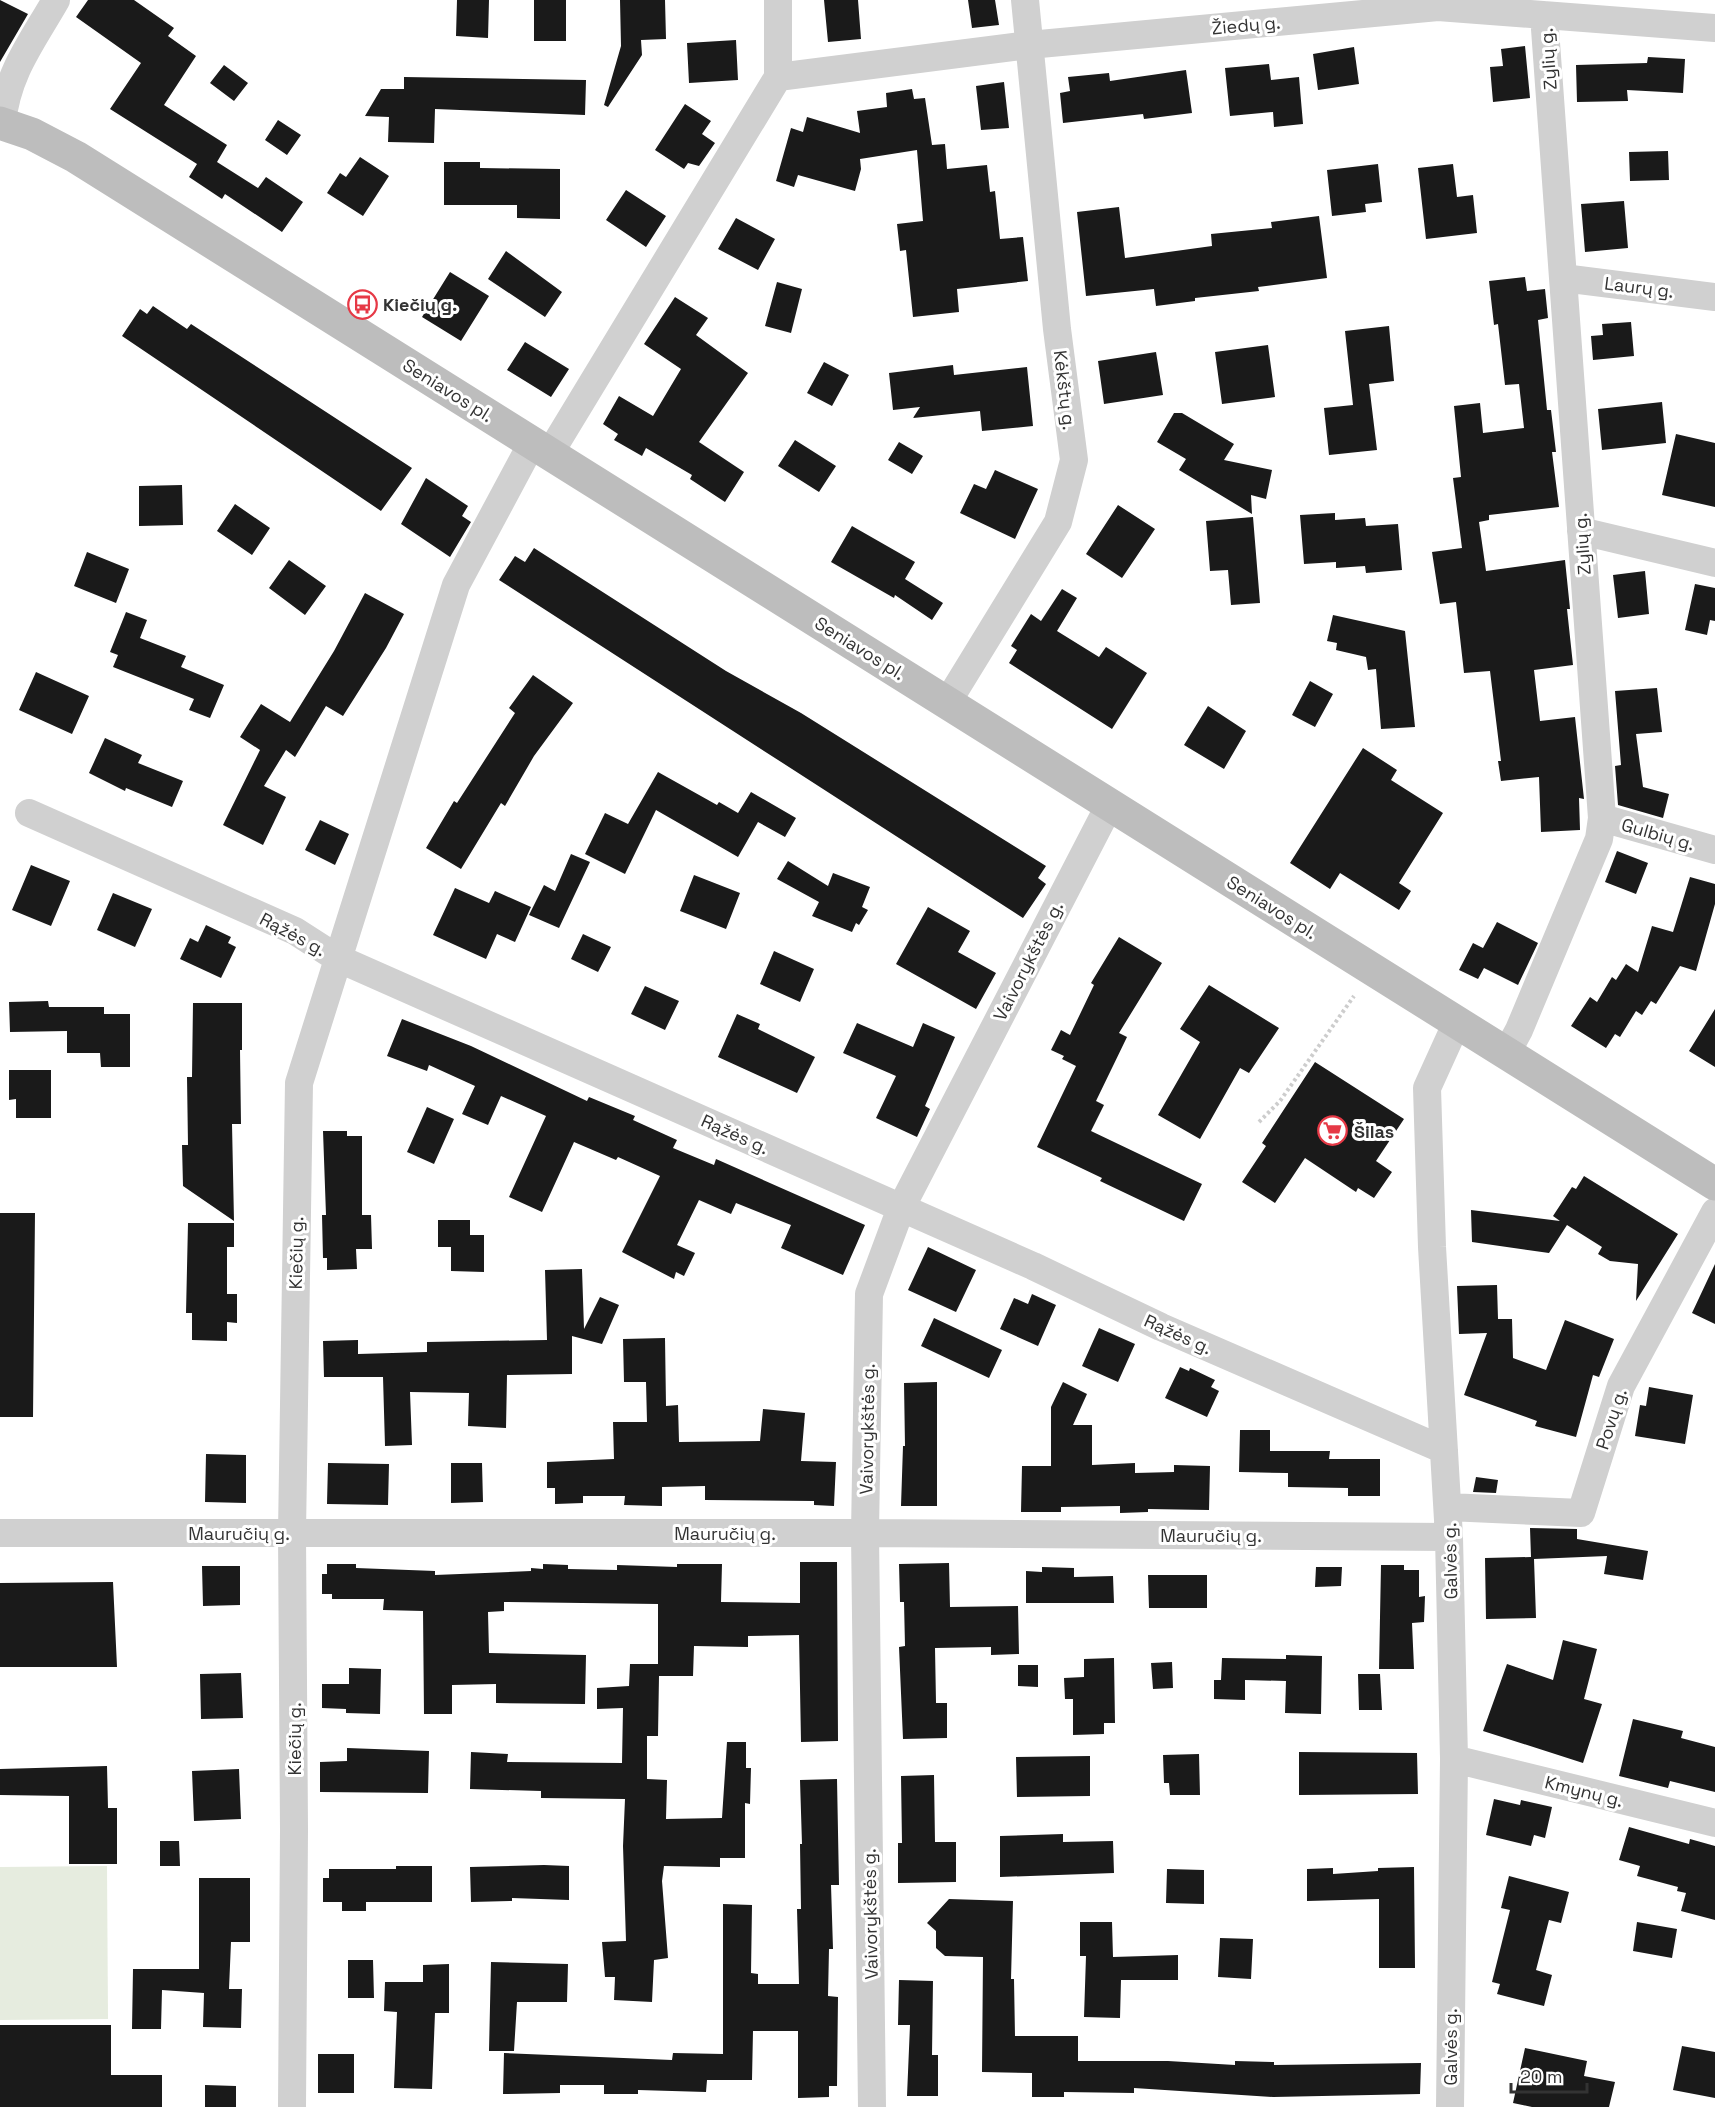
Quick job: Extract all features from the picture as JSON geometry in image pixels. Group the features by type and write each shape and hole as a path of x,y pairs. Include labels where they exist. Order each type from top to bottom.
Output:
{"street":[{"path":"1,123 11,76 56,0"},
{"path":"778,0 778,77"},
{"name":"Kėkštų g.","path":"946,702 1058,522 1074,460 1057,329 1024,0"},
{"name":"Žiedų g.","path":"778,77 1029,45 1438,4 1544,15 1715,28"},
{"name":"Zylių g.","path":"1506,1054 1519,1030 1599,839 1602,818 1544,15"},
{"name":"Kiečių g.","path":"292,2107 294,1842 292,1533 299,1083 456,585 778,77"},
{"name":"Seniavos pl.","path":"1,123 32,134 76,157 1715,1184"},
{"name":"Laurų g.","path":"1563,278 1715,297"},
{"path":"1581,531 1715,562"},
{"name":"Vaivorykštės g.","path":"872,2107 865,1533 869,1294 901,1208 1109,806"},
{"name":"Rąžės g.","path":"29,813 295,931 337,958 901,1208 1161,1327 1444,1450"},
{"name":"Gulbių g.","path":"1602,818 1715,850"},
{"name":"Galvės g.","path":"1450,2107 1454,1759 1449,1537 1432,1247 1427,1088 1457,1022"},
{"name":"Povų g.","path":"1448,1508 1581,1513 1621,1386 1715,1212"},
{"name":"Mauručių g.","path":"0,1533 865,1533 1449,1537"},
{"name":"Kmynų g.","path":"1454,1759 1715,1823"}],"path":[{"path":"1259,1122 1280,1101 1354,996"}],"shaded area":[{"path":"107,1866 108,2019 0,2020 0,1867"}],"building":[{"path":"0,0 28,14 0,62"},
{"path":"88,0 134,0 174,28 168,36 196,56 164,105 227,145 217,162 258,188 266,177 303,202 282,232 225,194 222,199 189,177 197,164 110,109 141,63 76,17"},
{"path":"457,0 489,0 488,38 456,36"},
{"path":"534,0 566,0 566,41 534,41"},
{"path":"620,0 665,0 666,39 641,40 642,55 608,107 604,105 621,46"},
{"path":"824,0 858,0 861,39 828,42"},
{"path":"968,0 995,0 999,25 972,28"},
{"path":"736,40 738,80 689,83 687,43"},
{"path":"1525,46 1530,98 1493,102 1490,67 1503,66 1501,49"},
{"path":"1354,47 1359,84 1318,90 1313,54"},
{"path":"1648,57 1685,59 1683,93 1627,90 1628,101 1577,102 1576,65 1647,63"},
{"path":"1269,64 1271,80 1299,77 1303,124 1274,127 1273,112 1230,116 1225,68"},
{"path":"224,65 248,83 234,101 210,83"},
{"path":"1186,70 1192,113 1144,119 1143,114 1063,123 1060,93 1070,91 1068,77 1109,73 1110,81"},
{"path":"404,77 586,80 585,115 435,109 434,143 388,142 389,117 365,116 381,89 404,89"},
{"path":"1004,82 1009,128 981,130 976,86"},
{"path":"912,89 914,99 925,98 932,145 945,144 947,169 987,165 990,192 995,191 1000,239 1023,237 1028,281 957,289 959,312 913,317 906,250 900,251 897,224 923,221 917,150 860,159 861,169 855,191 798,175 794,187 776,181 791,128 803,132 807,117 860,133 857,111 887,107 886,93"},
{"path":"685,104 711,121 702,134 715,143 699,166 688,163 684,169 655,150"},
{"path":"278,120 301,135 287,155 265,140"},
{"path":"1668,151 1669,180 1630,181 1629,152"},
{"path":"360,157 389,176 363,216 327,193 340,173 346,177"},
{"path":"444,162 480,162 480,168 560,169 560,219 517,218 517,205 444,205"},
{"path":"1378,164 1382,202 1365,204 1366,212 1332,216 1327,170"},
{"path":"1453,164 1457,197 1473,195 1477,233 1426,239 1418,168"},
{"path":"626,190 666,216 646,247 606,220"},
{"path":"1624,201 1628,248 1585,252 1581,204"},
{"path":"1119,207 1125,258 1212,246 1211,234 1272,228 1271,222 1319,216 1327,278 1258,287 1259,291 1195,298 1195,301 1156,306 1154,289 1086,296 1077,212"},
{"path":"736,218 775,239 758,270 718,249"},
{"path":"506,251 562,292 545,317 488,279"},
{"path":"450,272 489,296 461,341 422,317"},
{"path":"1525,277 1527,291 1545,289 1548,318 1538,320 1547,410 1551,410 1556,452 1552,452 1559,507 1489,515 1489,520 1479,522 1486,571 1565,560 1573,665 1534,670 1540,721 1575,717 1584,799 1579,798 1580,830 1541,832 1539,777 1501,781 1498,761 1501,761 1490,671 1464,673 1456,602 1440,604 1432,552 1462,548 1453,478 1461,477 1454,406 1480,403 1483,433 1524,428 1519,384 1505,385 1498,324 1494,325 1489,281"},
{"path":"777,282 802,289 791,333 765,326"},
{"path":"675,297 708,318 696,335 748,373 699,442 744,472 725,502 690,479 692,475 646,448 642,456 614,440 618,434 603,424 619,396 653,416 681,369 644,344"},
{"path":"153,306 187,329 191,324 412,468 381,511 122,336 140,309 147,314"},
{"path":"1631,322 1634,356 1593,360 1591,336 1603,335 1602,324"},
{"path":"1389,326 1394,381 1369,384 1377,450 1329,455 1324,408 1353,405 1345,331"},
{"path":"525,342 569,369 551,397 507,370"},
{"path":"1268,345 1275,397 1222,404 1215,352"},
{"path":"1156,352 1163,395 1104,404 1098,361"},
{"path":"824,362 849,375 832,406 807,393"},
{"path":"953,365 954,375 1027,367 1033,426 982,431 980,411 913,418 920,407 893,410 889,373"},
{"path":"1662,402 1666,443 1602,450 1598,409"},
{"path":"1174,413 1182,413 1234,444 1224,460 1272,470 1266,499 1251,495 1252,514 1179,470 1186,459 1157,442"},
{"path":"1676,434 1715,443 1715,507 1662,495"},
{"path":"795,440 836,466 819,492 778,466"},
{"path":"899,442 923,456 912,474 888,460"},
{"path":"995,470 1038,489 1015,539 960,513 974,484 986,489"},
{"path":"426,478 468,506 462,516 471,522 450,557 401,524"},
{"path":"182,485 183,525 139,526 139,486"},
{"path":"235,504 270,528 252,555 217,531"},
{"path":"1118,505 1155,529 1122,578 1086,554"},
{"path":"1335,513 1335,520 1365,518 1366,526 1398,524 1402,570 1366,573 1365,566 1336,568 1336,562 1304,564 1300,515"},
{"path":"1253,517 1260,603 1231,605 1228,570 1210,571 1206,521"},
{"path":"852,526 915,562 905,579 943,603 932,620 895,595 894,598 831,562"},
{"path":"534,548 726,671 801,713 1046,866 1038,878 1046,884 1023,918 499,580 515,556 525,562"},
{"path":"87,552 129,569 116,603 74,586"},
{"path":"289,560 326,586 305,615 269,588"},
{"path":"1645,571 1649,614 1618,618 1613,575"},
{"path":"1695,584 1715,588 1715,621 1710,620 1707,635 1685,630"},
{"path":"1062,589 1077,598 1057,631 1099,657 1106,647 1147,673 1112,729 1009,663 1017,650 1011,646 1031,614 1041,621"},
{"path":"365,593 404,614 386,648 343,716 326,706 295,757 286,750 264,786 286,797 263,845 223,825 260,750 240,737 261,704 290,722 334,651"},
{"path":"126,612 147,620 140,638 186,656 181,667 224,685 210,718 189,710 194,699 113,667 118,655 110,652"},
{"path":"1333,615 1405,631 1415,727 1381,729 1376,669 1368,670 1366,657 1336,650 1337,643 1327,641"},
{"path":"36,672 89,696 72,734 19,710"},
{"path":"533,675 573,703 534,756 505,806 501,803 461,869 426,848 454,801 457,803 515,713 509,708"},
{"path":"1310,681 1333,694 1315,727 1292,715"},
{"path":"1657,688 1662,732 1636,734 1643,787 1669,794 1663,818 1618,805 1615,766 1621,765 1615,691"},
{"path":"1208,706 1246,731 1224,769 1184,745"},
{"path":"105,738 142,755 138,763 183,781 172,807 126,788 125,791 89,773"},
{"path":"1363,748 1397,770 1391,780 1443,813 1399,883 1411,891 1399,910 1340,873 1330,889 1290,863"},
{"path":"658,772 717,805 719,802 738,813 751,792 796,818 785,837 758,822 738,857 656,810 625,874 585,854 605,813 628,824"},
{"path":"320,820 349,834 335,865 305,850"},
{"path":"1617,851 1648,863 1636,894 1605,882"},
{"path":"571,854 590,862 559,928 529,915 544,885 555,891"},
{"path":"788,861 828,886 833,873 870,887 862,907 868,910 859,925 856,923 852,932 812,916 819,902 777,879"},
{"path":"31,865 70,881 51,926 12,910"},
{"path":"694,875 740,893 726,929 680,911"},
{"path":"1690,877 1715,884 1715,904 1696,971 1680,966 1656,1004 1651,1001 1642,1015 1636,1011 1620,1037 1615,1034 1606,1048 1571,1026 1590,997 1597,1002 1612,977 1616,980 1626,964 1638,972 1652,926 1673,932"},
{"path":"455,888 489,903 495,891 531,907 515,942 497,934 486,959 433,935"},
{"path":"113,893 152,909 135,947 97,930"},
{"path":"928,907 970,931 958,952 996,973 976,1009 896,964"},
{"path":"1497,922 1538,943 1518,985 1484,968 1478,979 1459,970 1473,943 1483,948"},
{"path":"206,925 231,937 228,943 236,947 221,978 180,959 190,938 198,942"},
{"path":"583,934 611,947 598,972 571,959"},
{"path":"1119,937 1162,963 1119,1033 1127,1037 1096,1101 1104,1105 1091,1131 1202,1184 1184,1221 1100,1181 1102,1178 1037,1147 1076,1066 1062,1059 1064,1056 1051,1050 1061,1030 1070,1035 1094,985 1091,983"},
{"path":"774,951 814,969 800,1002 760,984"},
{"path":"1209,985 1279,1028 1249,1073 1240,1068 1200,1139 1158,1115 1200,1042 1180,1029"},
{"path":"645,986 679,1001 665,1030 631,1014"},
{"path":"48,1001 49,1007 104,1007 104,1014 130,1014 130,1067 101,1067 100,1053 67,1053 67,1031 10,1032 9,1002"},
{"path":"193,1003 242,1003 241,1124 232,1124 234,1221 183,1186 182,1145 188,1145 187,1077 192,1077"},
{"path":"1715,1009 1715,1067 1689,1051"},
{"path":"737,1014 760,1024 758,1029 815,1057 797,1093 718,1057"},
{"path":"402,1019 471,1046 587,1101 589,1097 635,1116 633,1120 677,1140 673,1148 714,1165 716,1159 865,1225 843,1275 781,1248 791,1225 736,1203 731,1214 699,1200 677,1245 695,1253 684,1276 676,1272 674,1279 622,1252 660,1176 618,1157 616,1160 574,1142 542,1212 509,1197 546,1116 501,1096 488,1125 462,1114 475,1086 429,1065 427,1071 387,1056"},
{"path":"857,1023 913,1047 923,1023 955,1037 925,1106 930,1109 917,1137 876,1118 896,1076 843,1053"},
{"name":"Šilas","path":"1315,1062 1404,1119 1376,1161 1392,1172 1374,1198 1358,1188 1356,1192 1305,1158 1275,1203 1242,1182 1266,1146 1262,1143"},
{"path":"9,1070 51,1070 51,1118 16,1118 16,1099 9,1100"},
{"path":"427,1107 454,1119 434,1164 407,1152"},
{"path":"323,1131 347,1131 347,1136 362,1136 362,1215 371,1215 372,1249 356,1249 357,1269 327,1270 327,1258 323,1258 322,1215 326,1215"},
{"path":"1584,1176 1678,1234 1636,1301 1638,1264 1610,1261 1598,1254 1602,1247 1567,1225 1549,1253 1472,1242 1471,1210 1560,1221 1553,1216 1572,1187 1576,1189"},
{"path":"0,1213 35,1213 33,1417 0,1417"},
{"path":"438,1220 470,1220 470,1235 484,1235 484,1272 451,1271 451,1247 438,1247"},
{"path":"188,1223 234,1223 234,1247 227,1247 227,1294 237,1294 237,1323 227,1322 227,1341 192,1340 192,1313 186,1313"},
{"path":"928,1247 976,1270 956,1312 908,1290"},
{"path":"1715,1264 1715,1324 1692,1313"},
{"path":"582,1269 584,1329 600,1297 619,1305 602,1344 572,1336 572,1374 507,1375 506,1428 468,1426 469,1393 410,1392 412,1445 385,1446 383,1377 324,1377 323,1341 358,1340 358,1354 427,1352 427,1342 547,1340 545,1270"},
{"path":"1497,1285 1498,1319 1512,1319 1513,1358 1546,1370 1565,1320 1614,1339 1599,1377 1593,1375 1576,1437 1535,1426 1537,1421 1464,1395 1487,1333 1459,1334 1457,1286"},
{"path":"1032,1294 1056,1305 1038,1346 1000,1329 1014,1298 1028,1304"},
{"path":"934,1318 1002,1350 989,1378 921,1346"},
{"path":"1099,1328 1135,1344 1118,1382 1082,1366"},
{"path":"665,1338 666,1406 678,1405 679,1442 760,1441 763,1409 805,1413 801,1461 836,1462 834,1506 814,1505 814,1501 705,1500 705,1486 662,1487 662,1506 624,1505 625,1496 583,1496 583,1503 555,1504 555,1488 547,1488 547,1462 614,1459 613,1422 647,1422 646,1382 624,1382 623,1339"},
{"path":"1180,1367 1189,1371 1190,1368 1215,1380 1211,1387 1219,1391 1207,1417 1165,1398"},
{"path":"937,1382 937,1506 901,1506 903,1446 905,1446 904,1383"},
{"path":"1063,1382 1087,1394 1073,1425 1092,1425 1092,1465 1135,1463 1135,1473 1174,1472 1174,1465 1210,1466 1209,1510 1148,1509 1148,1512 1120,1513 1120,1506 1061,1507 1061,1512 1021,1512 1022,1466 1051,1466 1051,1407"},
{"path":"1649,1387 1693,1395 1685,1444 1635,1436 1640,1405 1646,1406"},
{"path":"1240,1430 1270,1430 1270,1451 1330,1451 1329,1459 1380,1459 1380,1496 1348,1496 1348,1488 1288,1487 1288,1473 1239,1472"},
{"path":"206,1454 246,1455 246,1503 205,1502"},
{"path":"328,1463 389,1464 388,1505 327,1504"},
{"path":"451,1463 482,1463 483,1502 451,1503"},
{"path":"1476,1477 1498,1480 1496,1493 1473,1492"},
{"path":"1530,1528 1577,1529 1577,1539 1648,1551 1643,1580 1604,1574 1607,1556 1534,1559 1536,1618 1486,1619 1485,1558 1531,1557"},
{"path":"800,1562 837,1562 838,1741 801,1742 799,1635 748,1636 748,1647 694,1646 693,1676 659,1676 658,1736 647,1736 647,1779 667,1780 666,1819 722,1818 727,1742 746,1742 746,1768 751,1768 750,1804 745,1803 745,1858 720,1858 720,1867 664,1866 662,1881 668,1958 654,1960 652,2002 614,2000 615,1977 605,1977 602,1942 626,1941 623,1846 625,1799 541,1798 541,1791 470,1789 471,1752 508,1754 507,1762 622,1763 623,1708 597,1709 597,1688 629,1686 630,1664 658,1664 658,1604 504,1602 504,1611 488,1612 489,1653 586,1655 585,1704 496,1703 496,1684 452,1685 452,1714 424,1714 423,1611 383,1610 384,1599 332,1599 332,1594 322,1594 322,1574 327,1574 327,1564 356,1564 356,1568 435,1571 435,1575 531,1571 531,1568 543,1569 543,1564 568,1565 568,1569 617,1570 617,1565 677,1567 677,1564 722,1564 721,1602 800,1603"},
{"path":"949,1563 950,1607 1018,1606 1019,1654 991,1655 991,1647 935,1648 936,1703 947,1703 947,1738 903,1739 899,1647 905,1646 904,1602 900,1602 899,1564"},
{"path":"1381,1565 1404,1565 1404,1570 1419,1570 1419,1597 1425,1596 1424,1622 1412,1623 1414,1669 1379,1669"},
{"path":"202,1566 240,1566 240,1605 203,1606"},
{"path":"1042,1567 1074,1568 1074,1577 1113,1576 1114,1603 1026,1603 1026,1571 1042,1572"},
{"path":"1316,1567 1342,1567 1341,1586 1315,1587"},
{"path":"1148,1575 1207,1575 1207,1608 1149,1608"},
{"path":"113,1582 117,1667 0,1667 0,1583"},
{"path":"1563,1640 1597,1649 1584,1699 1602,1704 1583,1763 1483,1731 1507,1664 1553,1680"},
{"path":"1286,1655 1322,1656 1321,1714 1285,1713 1286,1681 1245,1680 1245,1700 1214,1699 1214,1680 1221,1680 1222,1658 1286,1659"},
{"path":"1114,1658 1115,1723 1104,1723 1104,1734 1073,1735 1073,1699 1065,1699 1064,1678 1084,1677 1084,1659"},
{"path":"1172,1662 1173,1688 1153,1689 1151,1663"},
{"path":"1018,1665 1038,1665 1038,1687 1018,1686"},
{"path":"349,1668 381,1669 380,1714 346,1713 346,1709 322,1708 322,1684 349,1684"},
{"path":"241,1673 243,1718 201,1719 200,1674"},
{"path":"1358,1674 1380,1674 1382,1710 1359,1710"},
{"path":"1633,1719 1683,1731 1681,1738 1715,1747 1715,1792 1670,1781 1668,1788 1619,1776"},
{"path":"347,1748 429,1751 428,1793 320,1792 320,1762 347,1761"},
{"path":"1299,1752 1417,1753 1418,1794 1299,1795"},
{"path":"1199,1754 1200,1795 1170,1795 1169,1783 1164,1783 1163,1755"},
{"path":"1090,1756 1090,1796 1017,1797 1016,1757"},
{"path":"107,1766 108,1808 117,1808 117,1864 69,1864 69,1796 0,1795 0,1769"},
{"path":"239,1769 241,1819 194,1821 192,1771"},
{"path":"934,1775 935,1842 956,1842 956,1882 898,1883 898,1843 902,1843 901,1776"},
{"path":"837,1779 839,1885 831,1885 833,1949 829,1949 828,1996 838,1997 837,2086 829,2086 829,2097 798,2098 798,2031 753,2031 752,2080 707,2080 706,2092 638,2090 638,2094 604,2094 604,2085 560,2085 560,2093 503,2094 504,2053 672,2060 673,2053 723,2054 723,1904 752,1905 751,1973 758,1974 758,1984 799,1984 797,1909 801,1909 800,1780"},
{"path":"1494,1799 1520,1805 1521,1800 1552,1807 1545,1838 1534,1835 1531,1846 1486,1835"},
{"path":"1629,1827 1689,1844 1690,1839 1715,1846 1715,1920 1681,1911 1686,1893 1677,1891 1678,1887 1637,1876 1640,1866 1619,1860"},
{"path":"1063,1834 1063,1842 1113,1841 1114,1873 1000,1877 1000,1836"},
{"path":"160,1841 179,1841 180,1866 160,1866"},
{"path":"396,1866 432,1866 432,1902 366,1902 366,1911 342,1911 342,1902 323,1902 323,1878 329,1878 329,1869 396,1869"},
{"path":"569,1866 569,1900 512,1898 512,1901 471,1902 470,1867"},
{"path":"1414,1867 1415,1968 1379,1968 1379,1899 1307,1901 1307,1869 1333,1868 1333,1874 1378,1871 1378,1868"},
{"path":"1167,1869 1204,1870 1204,1904 1166,1903"},
{"path":"1509,1876 1569,1892 1561,1923 1549,1920 1536,1970 1552,1975 1544,2006 1497,1994 1500,1984 1492,1982 1510,1910 1501,1908"},
{"path":"199,1878 250,1878 250,1942 231,1942 229,1989 242,1989 241,2028 203,2027 204,1993 162,1990 161,2029 132,2029 133,1969 199,1969"},
{"path":"949,1899 1013,1901 1011,1979 1014,1979 1015,2036 1078,2036 1078,2061 1168,2061 1235,2065 1235,2061 1274,2062 1274,2065 1421,2063 1420,2094 1273,2097 1134,2088 1134,2093 1064,2092 1064,2097 1032,2097 1032,2073 982,2072 983,1957 945,1956 936,1948 936,1931 927,1923"},
{"path":"1080,1922 1112,1922 1113,1957 1178,1955 1178,1980 1121,1980 1120,2018 1084,2017 1086,1956 1080,1956"},
{"path":"1637,1922 1677,1929 1672,1958 1633,1951"},
{"path":"1220,1938 1253,1939 1251,1979 1218,1977"},
{"path":"348,1960 373,1960 374,1998 348,1998"},
{"path":"491,1962 568,1964 567,2002 517,2002 514,2051 489,2051"},
{"path":"449,1964 449,2013 435,2013 432,2089 394,2088 397,2012 384,2011 385,1982 423,1982 423,1965"},
{"path":"899,1980 933,1981 932,2055 938,2055 938,2096 907,2096 910,2025 898,2025"},
{"path":"0,2025 111,2025 111,2075 162,2075 162,2107 0,2107"},
{"path":"1682,2046 1715,2052 1715,2098 1673,2090"},
{"path":"1525,2048 1587,2061 1584,2076 1615,2082 1609,2107 1532,2107 1513,2103"},
{"path":"318,2054 354,2054 354,2093 318,2093"},
{"path":"205,2085 236,2086 236,2107 205,2107"}],"place":[{"name":"Kiečių g.","path":"362,304"},
{"name":"Šilas","path":"1333,1131"}]}
